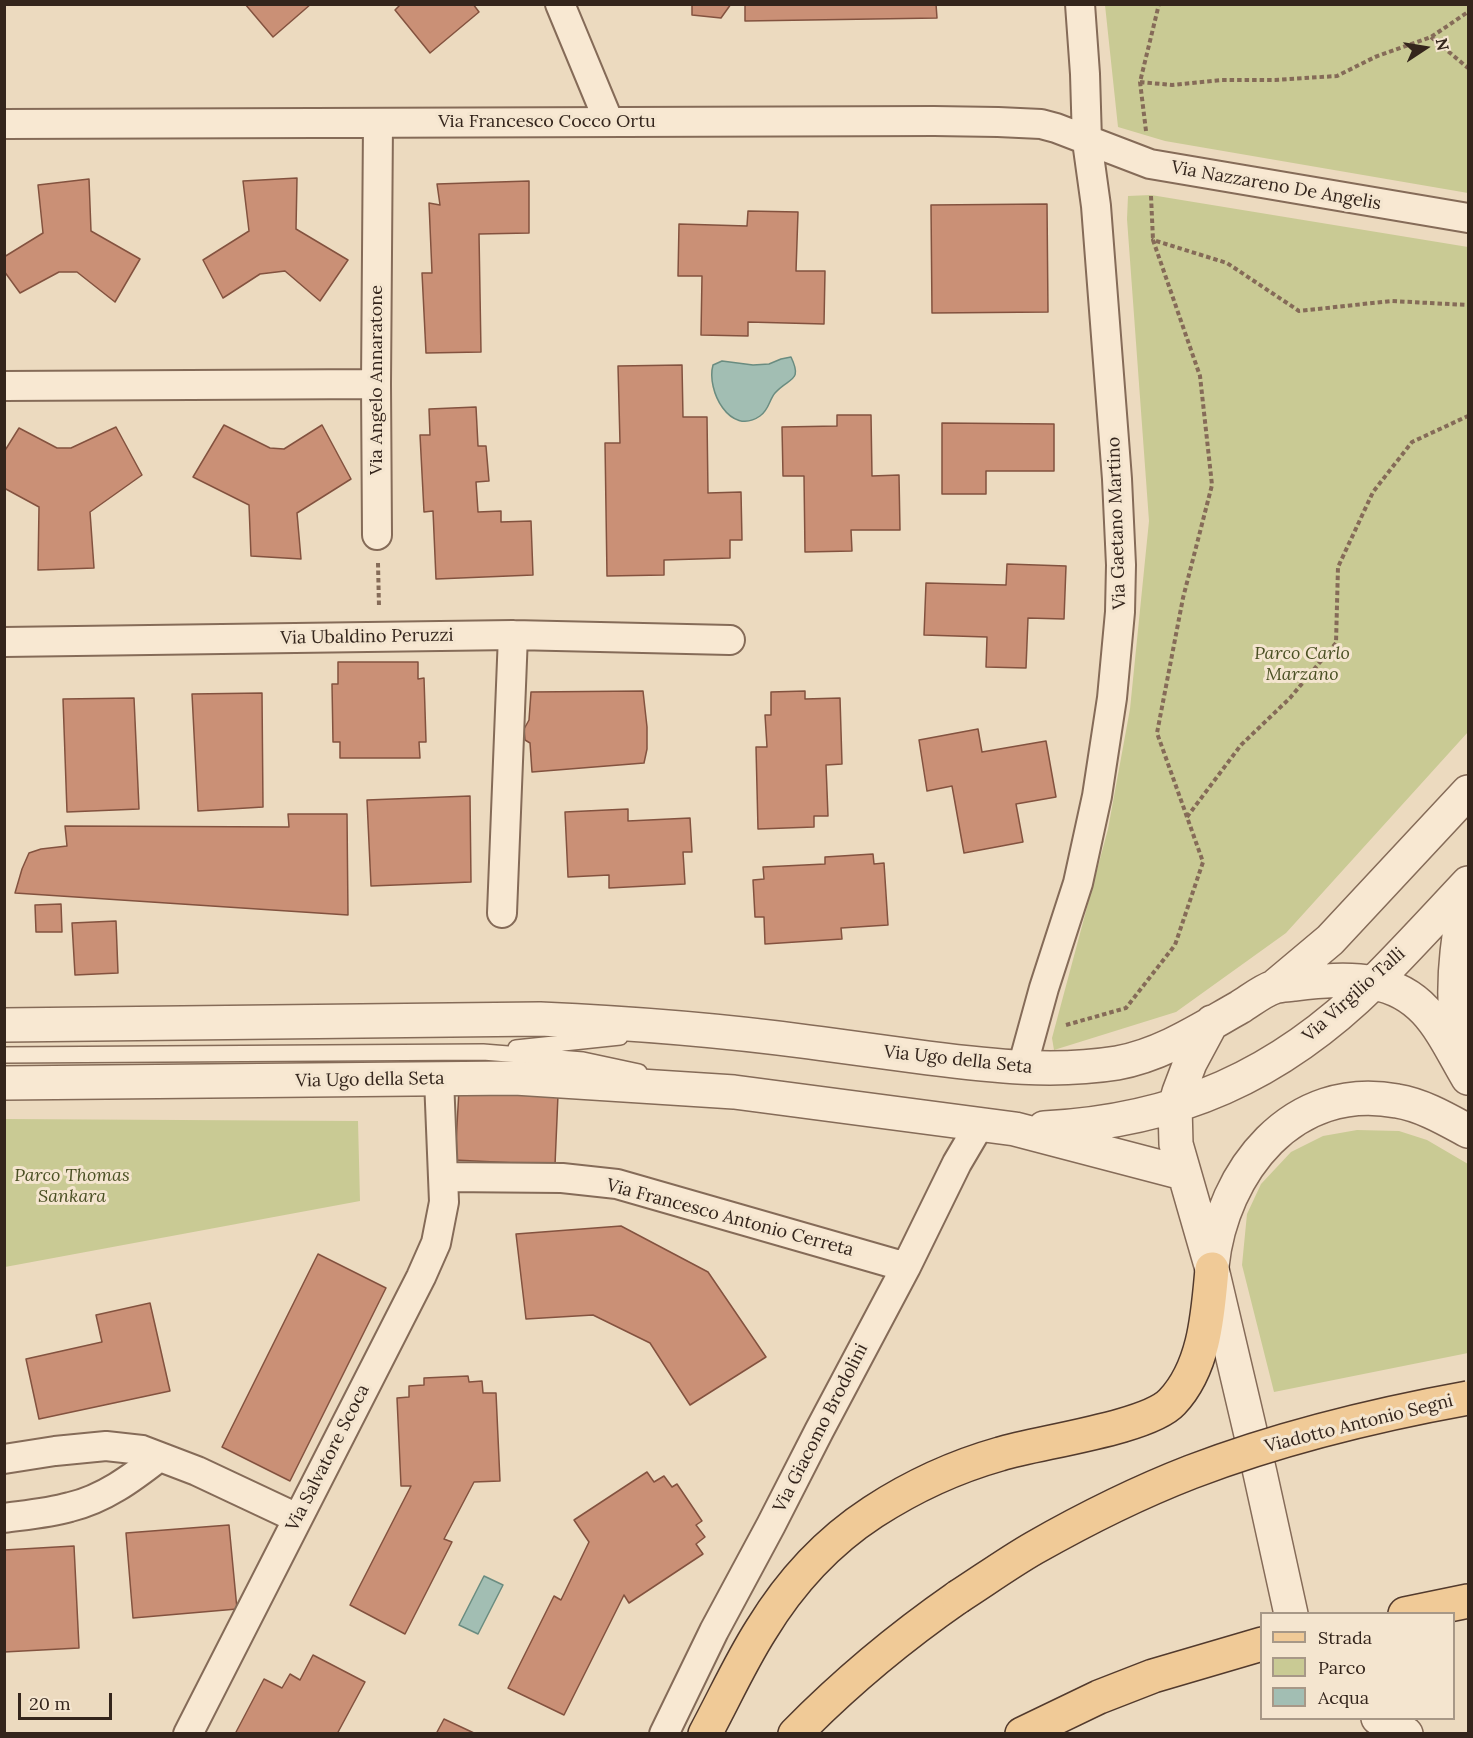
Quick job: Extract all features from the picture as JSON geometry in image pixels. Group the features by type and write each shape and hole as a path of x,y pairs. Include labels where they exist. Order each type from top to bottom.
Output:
{"main road":[{"path":"705,1734 747,1653 772,1612 803,1573 854,1525 906,1491 959,1468 1001,1453 1122,1425 1148,1417 1167,1407 1184,1385 1199,1352 1206,1325 1212,1269"},
{"name":"Viadotto Antonio Segni","path":"795,1734 872,1662 929,1617 1032,1549 1067,1530 1191,1472 1239,1455 1335,1426 1468,1398"},
{"path":"1414,1612 1468,1600"},
{"path":"1022,1734 1099,1697 1153,1676 1260,1645"}],"street":[{"path":"560,4 609,122"},
{"name":"Via Gaetano Martino","path":"1022,1068 1077,882 1097,796 1112,698 1120,612 1121,565 1116,467 1096,206 1087,141 1080,4"},
{"name":"Via Francesco Cocco Ortu","path":"4,124 998,122 1041,124 1087,141"},
{"name":"Via Angelo Annaratone","path":"377,535 378,123"},
{"name":"Via Nazzareno De Angelis","path":"1087,141 1150,164 1468,218"},
{"path":"4,386 376,384"},
{"path":"502,913 513,635"},
{"name":"Via Ubaldino Peruzzi","path":"4,642 513,635 730,640"},
{"path":"1274,987 1330,940 1468,792"},
{"path":"1468,884 1459,931 1454,990 1460,1051 1468,1078"},
{"name":"Via Virgilio Talli","path":"1015,1129 1095,1124 1138,1116 1175,1106 1222,1089 1270,1064 1322,1028 1373,983 1468,884"},
{"path":"1274,987 1332,981 1373,983 1402,992 1425,1009 1438,1024 1468,1078"},
{"name":"Via Ugo della Seta","path":"4,1025 519,1018 742,1033 991,1066 1057,1069 1142,1057 1170,1046 1274,987"},
{"path":"1212,1022 1190,1063 1179,1092 1175,1106 1176,1144 1212,1269 1291,1612"},
{"name":"Via Ugo della Seta","path":"4,1083 515,1078 734,1092 1015,1129"},
{"name":"Via Salvatore Scoca","path":"188,1734 421,1277 436,1243 444,1202 439,1079"},
{"path":"1212,1269 1219,1230 1231,1194 1242,1174 1254,1156 1276,1133 1297,1119 1339,1102 1360,1098 1386,1099 1413,1105 1468,1131"},
{"name":"Via Giacomo Brodolini","path":"664,1734 714,1631 906,1267 957,1163 980,1124"},
{"path":"1015,1129 1183,1173"},
{"name":"Via Francesco Antonio Cerreta","path":"444,1177 562,1178 617,1184 906,1267"},
{"path":"4,1460 55,1451 106,1446 142,1450 197,1471 297,1518"},
{"path":"4,1518 71,1507 101,1497 130,1480 159,1457"},
{"path":"1380,1720 1406,1734"}],"lane":[{"name":"Via Ugo della Seta","path":"483,1052 695,1030"},
{"name":"Via Ugo della Seta","path":"4,1055 483,1052 583,1060 734,1092"}],"path":[{"path":"1059,1032 1066,1026 1126,1008 1175,945 1203,862 1157,733 1183,598 1212,485 1200,376 1154,240 1150,164 1140,82 1160,4"},
{"path":"1140,82 1172,85 1222,80 1275,80 1337,76 1375,57 1431,37 1468,12"},
{"path":"1431,37 1468,68"},
{"path":"1154,240 1227,263 1299,311 1391,301 1468,305"},
{"path":"1187,817 1241,745 1290,698 1336,643 1338,567 1373,492 1412,442 1468,416"},
{"path":"377,535 380,638"}],"green space":[{"path":"1105,5 1468,5 1468,193 1165,141 1118,127"},
{"name":"Parco Carlo Marzano","path":"1151,195 1468,247 1468,732 1286,933 1176,1012 1054,1050 1052,1038 1108,829 1130,709 1149,521 1127,219 1128,196"},
{"name":"Parco Thomas Sankara","path":"5,1119 358,1121 360,1201 5,1267"},
{"path":"1357,1130 1399,1131 1427,1140 1468,1164 1468,1353 1274,1392 1242,1265 1247,1214 1261,1184 1291,1152 1323,1136"}],"water":[{"path":"791,357 796,371 795,375 775,393 760,416 749,421 739,420 730,416 723,408 713,386 713,365 722,361 753,365 769,364"},
{"path":"484,1576 503,1585 478,1634 459,1625"}],"building":[{"path":"245,4 311,4 273,37"},
{"path":"401,4 473,4 479,12 430,53 395,10"},
{"path":"692,4 731,4 721,18 692,15"},
{"path":"745,4 936,4 937,18 745,21"},
{"path":"297,178 296,229 348,260 320,301 285,271 260,274 223,298 203,260 249,231 243,181"},
{"path":"89,179 91,231 140,259 115,302 77,272 59,272 20,293 4,271 4,257 43,233 38,185"},
{"path":"529,181 529,233 479,234 481,352 426,353 422,273 432,273 429,203 440,205 437,184"},
{"path":"1047,204 1048,312 932,313 931,205"},
{"path":"748,211 798,212 796,271 825,271 824,324 748,322 748,336 701,335 702,276 678,276 679,224 747,226"},
{"path":"682,365 683,417 707,417 708,493 741,492 742,540 730,540 730,558 664,560 664,575 607,576 605,443 620,443 618,366"},
{"path":"476,407 478,446 486,446 489,481 476,482 478,512 501,511 501,522 531,521 533,575 436,579 433,511 424,512 420,435 430,435 429,409"},
{"path":"837,415 871,415 872,476 899,475 900,530 851,530 852,551 805,552 804,476 783,476 782,427 837,426"},
{"path":"942,423 1054,424 1054,471 986,471 986,494 942,494"},
{"path":"224,425 270,448 284,449 322,425 351,479 297,513 301,559 251,556 249,505 193,477"},
{"path":"116,427 142,475 90,512 94,568 38,570 39,507 4,488 4,452 19,428 57,448 71,448"},
{"path":"1007,564 1066,566 1064,619 1028,618 1026,668 986,667 987,637 924,635 926,583 1006,585"},
{"path":"338,662 418,662 418,679 424,678 426,742 419,742 420,758 340,758 340,742 333,742 332,684 338,684"},
{"path":"643,691 647,727 647,749 644,763 532,772 530,743 525,740 524,729 529,720 531,692"},
{"path":"805,691 805,699 840,698 842,764 826,765 828,816 814,816 814,827 758,829 756,747 767,747 765,715 771,715 771,692"},
{"path":"262,693 263,807 198,811 192,694"},
{"path":"134,698 139,809 67,812 63,699"},
{"path":"978,729 982,752 1046,741 1056,797 1016,804 1023,842 964,853 952,786 927,791 919,740"},
{"path":"470,796 471,882 371,886 367,800"},
{"path":"628,809 628,821 690,818 692,852 683,852 685,884 609,888 609,875 568,877 565,812"},
{"path":"288,814 347,814 348,915 15,893 29,853 67,846 65,826 289,827"},
{"path":"873,854 874,864 884,863 888,925 841,928 842,939 765,944 764,917 755,917 753,880 764,879 763,867 825,864 825,857"},
{"path":"61,904 62,932 36,932 35,905"},
{"path":"116,921 118,973 75,975 72,923"},
{"path":"459,1090 558,1095 555,1165 455,1160"},
{"path":"621,1226 708,1272 766,1357 690,1405 650,1343 593,1315 526,1319 516,1234"},
{"path":"318,1254 386,1288 290,1481 222,1447"},
{"path":"150,1303 170,1391 39,1419 26,1359 102,1342 96,1315"},
{"path":"468,1376 469,1382 482,1381 483,1393 496,1393 500,1481 474,1482 444,1539 452,1542 405,1634 350,1605 411,1486 401,1486 397,1398 409,1397 409,1386 424,1385 424,1378"},
{"path":"647,1472 654,1482 664,1476 672,1487 677,1484 702,1521 696,1525 705,1537 696,1544 703,1554 629,1603 624,1595 564,1715 508,1688 554,1596 561,1600 589,1542 574,1520"},
{"path":"229,1525 237,1609 133,1618 126,1533"},
{"path":"74,1546 79,1648 4,1652 4,1550"},
{"path":"313,1655 365,1682 337,1734 235,1734 264,1679 282,1688 290,1674 300,1680"},
{"path":"444,1719 474,1733 474,1734 436,1734"}]}
